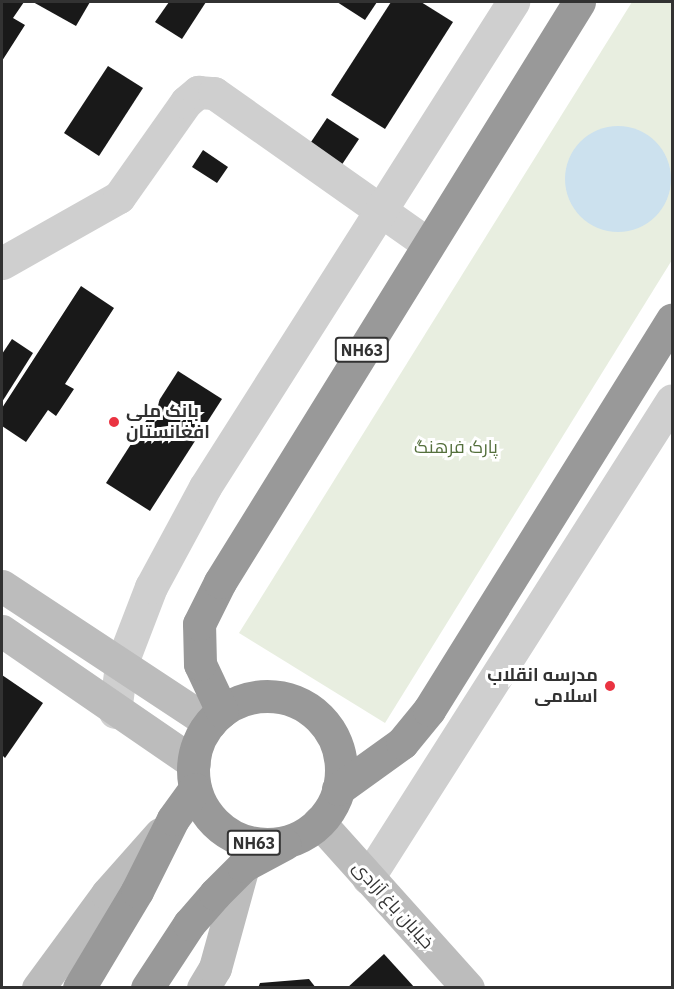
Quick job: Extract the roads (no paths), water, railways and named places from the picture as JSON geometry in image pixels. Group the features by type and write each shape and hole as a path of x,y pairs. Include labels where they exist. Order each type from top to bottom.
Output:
{"highway":[{"name":"NH63","path":"338,789 338,748 316,714 299,703 260,696 216,717 200,663 199,624 226,572 427,243 579,2"},
{"name":"NH63","path":"147,987 189,924 243,866 319,822 338,789 402,743 429,710 672,320"},
{"path":"79,987 137,891 195,776 201,737 216,717"},
{"name":"NH63","path":"195,776 203,807 231,835 250,842 290,840"}],"street":[{"path":"115,712 121,665 151,587 205,487 513,2"},
{"path":"2,263 119,197 186,102 198,92 214,93 427,243"},
{"path":"368,878 672,400"},
{"path":"2,586 121,665 216,717"},
{"path":"2,631 115,712 195,776"},
{"path":"38,987 107,894 173,819"},
{"name":"خیابان باغ آزادی","path":"319,822 468,987"},
{"path":"203,987 215,968 243,866"}],"water":[{"path":"618,126 638,130 655,142 667,159 671,179 667,199 655,216 638,228 618,232 598,228 581,216 569,199 565,179 569,159 581,142 598,130"}],"place":[{"name":"بانک ملی افغانستان","path":"114,422"},
{"name":"مدرسه انقلاب اسلامی","path":"610,686"}],"park label":[{"name":"پارک فرهنگ","path":"456,447"}]}
